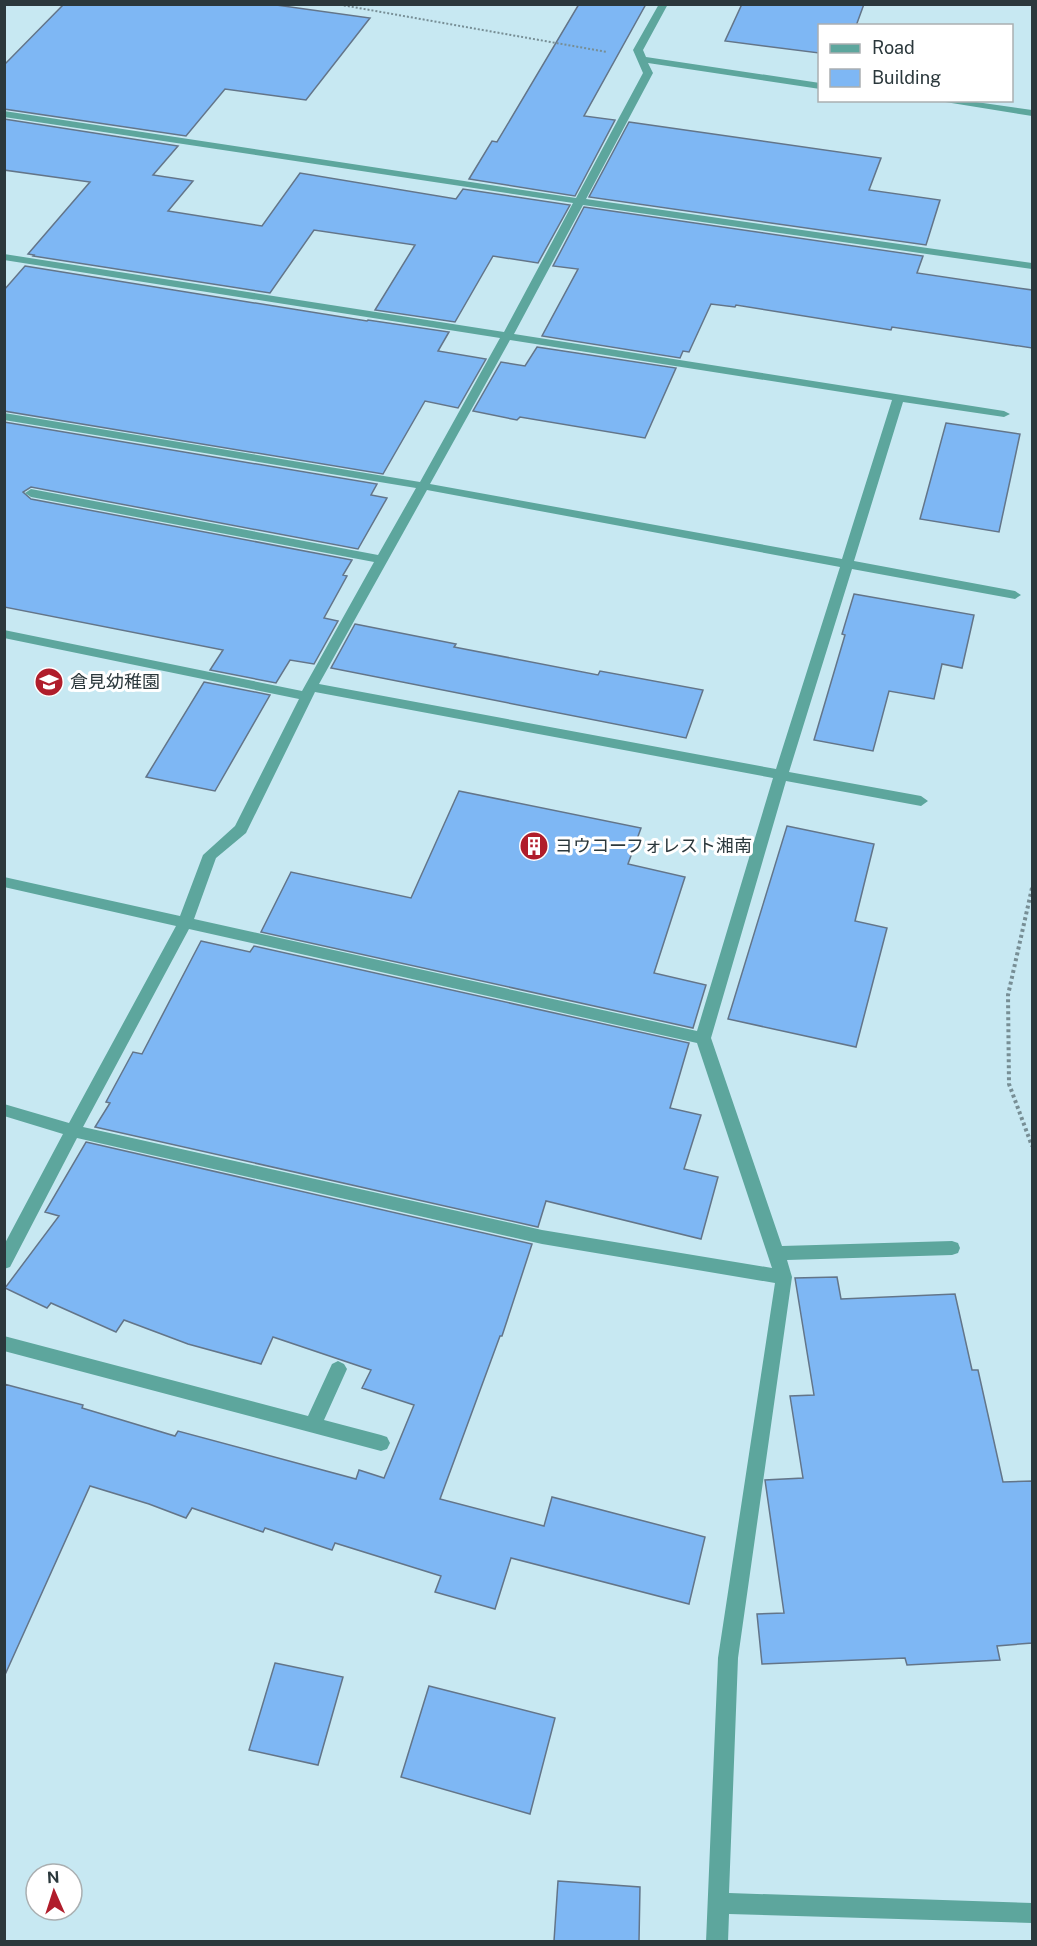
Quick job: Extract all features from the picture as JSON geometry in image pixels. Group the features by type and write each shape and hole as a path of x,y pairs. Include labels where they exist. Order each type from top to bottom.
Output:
{"street":[{"path":"4,1262 185,922 210,855 241,829 309,692 507,336 648,73 638,50 664,4"},
{"path":"640,59 818,86"},
{"path":"952,102 1032,113"},
{"path":"4,114 579,201 1032,266"},
{"path":"4,257 1004,414"},
{"path":"717,1941 728,1658 784,1277 703,1038 899,397"},
{"path":"4,416 423,486 1015,595"},
{"path":"31,493 382,560"},
{"path":"4,634 309,692 921,801"},
{"path":"4,882 703,1038"},
{"path":"4,1110 73,1131 542,1238 784,1277"},
{"path":"776,1253 952,1248"},
{"path":"4,1342 381,1443"},
{"path":"313,1425 338,1369"},
{"path":"718,1903 1032,1913"}],"path":[{"path":"336,4 640,59"},
{"path":"1032,888 1008,995 1008,1084 1032,1146"}],"building":[{"path":"64,4 269,4 370,18 306,100 225,89 186,136 4,109 4,65"},
{"path":"579,4 646,4 584,116 615,120 575,196 469,179 492,141 497,142"},
{"path":"742,4 864,4 857,24 818,24 818,53 725,41"},
{"path":"4,119 178,146 153,175 193,181 168,211 262,226 300,173 456,199 463,189 570,205 538,263 493,256 455,322 375,310 415,245 314,230 270,293 28,254 90,182 4,170"},
{"path":"629,122 881,158 869,190 940,200 926,245 589,197"},
{"path":"584,207 923,256 917,273 1032,290 1032,348 892,327 891,330 736,305 735,307 711,304 689,352 683,351 680,358 542,336 578,269 553,266"},
{"path":"25,266 449,332 438,351 486,359 458,408 425,401 383,474 4,411 4,290"},
{"path":"537,347 676,368 645,438 520,417 517,420 473,411 501,362 525,366"},
{"path":"4,422 377,484 371,495 387,498 358,549 31,487 23,492 31,499 352,560 343,575 347,576 324,618 338,621 314,664 290,660 276,683 210,670 223,650 4,607"},
{"path":"946,423 1020,434 999,532 920,519"},
{"path":"854,594 974,615 962,668 942,664 934,699 889,691 873,751 814,740 845,635 842,634"},
{"path":"355,624 456,644 454,647 598,675 600,671 703,690 686,738 331,668"},
{"path":"204,682 270,695 215,791 146,777"},
{"path":"459,791 641,828 628,864 685,877 654,973 706,985 693,1028 261,932 291,872 411,898"},
{"path":"787,826 874,844 855,921 887,928 856,1047 728,1019"},
{"path":"201,941 250,952 254,946 689,1043 670,1108 701,1115 684,1169 718,1177 701,1239 546,1201 538,1227 95,1127 110,1103 106,1102 133,1052 142,1054"},
{"path":"86,1142 532,1244 502,1336 500,1336 440,1499 544,1526 552,1497 705,1537 689,1604 511,1558 495,1609 435,1592 441,1576 335,1543 332,1550 265,1528 263,1532 192,1508 186,1518 90,1486 4,1677 4,1384 83,1405 82,1408 175,1436 178,1431 356,1479 359,1470 384,1478 414,1405 362,1388 371,1370 273,1337 261,1364 188,1344 124,1320 116,1332 51,1303 47,1308 5,1288 59,1216 45,1212"},
{"path":"837,1277 841,1299 955,1294 972,1370 978,1370 1003,1482 1032,1481 1032,1643 997,1646 1000,1660 907,1665 905,1658 762,1664 757,1614 784,1613 765,1480 803,1478 790,1396 814,1395 795,1278"},
{"path":"275,1663 343,1677 318,1765 249,1750"},
{"path":"429,1686 555,1718 530,1814 401,1777"},
{"path":"558,1881 640,1887 639,1941 554,1941"}],"place":[{"name":"倉見幼稚園","path":"49,682"},
{"name":"ヨウコーフォレスト湘南","path":"534,846"}]}
